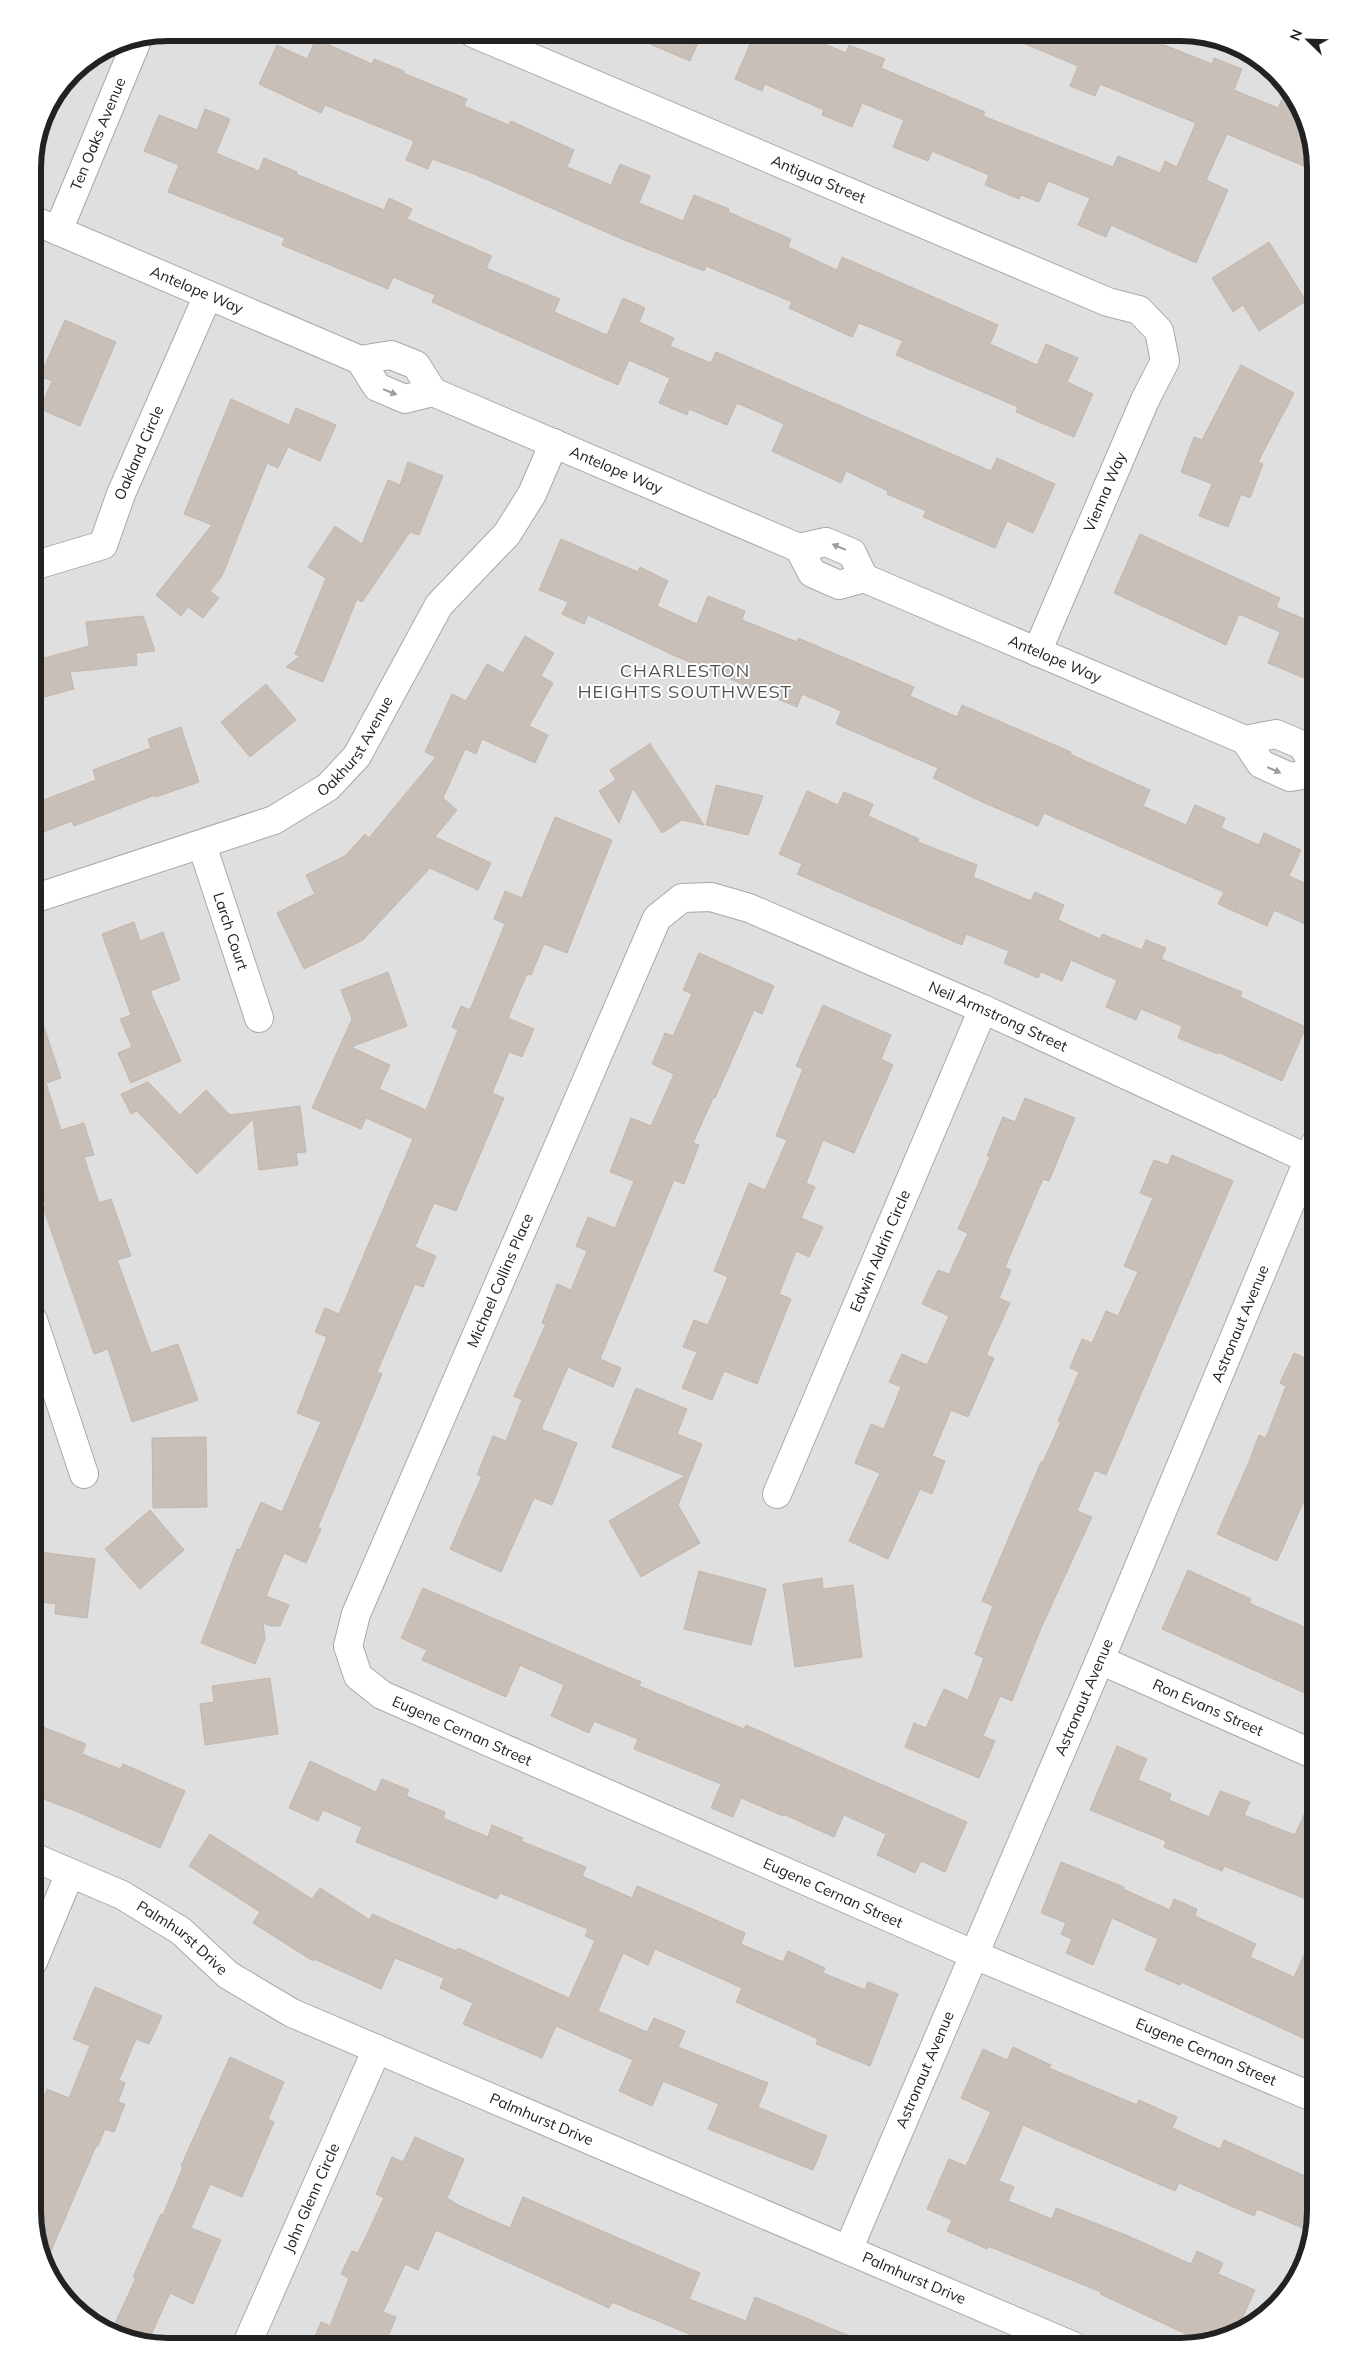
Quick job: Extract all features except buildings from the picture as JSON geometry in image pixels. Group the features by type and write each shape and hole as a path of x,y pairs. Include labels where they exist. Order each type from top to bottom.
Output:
{"street":[{"name":"Antigua Street","path":"493,41 1108,302 1139,310 1159,331"},
{"name":"Ten Oaks Avenue","path":"58,231 135,46"},
{"name":"Antelope Way","path":"42,224 360,360 377,387 405,399 434,392 799,548 826,542 852,553 864,578 1245,740"},
{"name":"Oakland Circle","path":"42,563 102,545 121,494 208,295"},
{"name":"Vienna Way","path":"1037,652 1145,400 1166,361 1159,331"},
{"name":"Oakhurst Avenue","path":"42,896 274,820 328,787 357,756 439,605 507,534 532,494 554,443"},
{"path":"1307,753 1302,745 1276,734 1245,740 1261,764 1290,777 1307,774"},
{"name":"Larch Court","path":"202,845 258,1018"},
{"name":"Neil Armstrong Street","path":"682,898 710,897 748,908 983,1008 1307,1152"},
{"name":"Michael Collins Place","path":"358,1676 348,1646 356,1614 657,918 682,898"},
{"name":"Edwin Aldrin Circle","path":"777,1494 983,1008"},
{"name":"Astronaut Avenue","path":"848,2250 1307,1169"},
{"path":"41,1345 84,1474"},
{"name":"Ron Evans Street","path":"1100,1660 1307,1750"},
{"name":"Eugene Cernan Street","path":"358,1676 382,1695 974,1955 1307,2094"},
{"name":"Palmhurst Drive","path":"41,1861 122,1895 181,1931 228,1975 292,2013 1054,2338"},
{"path":"41,1941 70,1873"},
{"name":"John Glenn Circle","path":"250,2337 377,2048"}],"shaded area":[{"path":"151,42 1188,42 1221,48 1251,63 1275,84 1294,112 1304,143 1307,168 1307,2211 1306,2228 1300,2252 1285,2282 1264,2306 1236,2325 1205,2335 1180,2338 160,2337 127,2331 97,2316 73,2295 54,2267 44,2236 41,2211 42,160 44,143 51,119 58,105 73,84 84,73 105,58 127,48"}],"district":[{"name":"CHARLESTON HEIGHTS SOUTHWEST","path":"685,681"}]}
